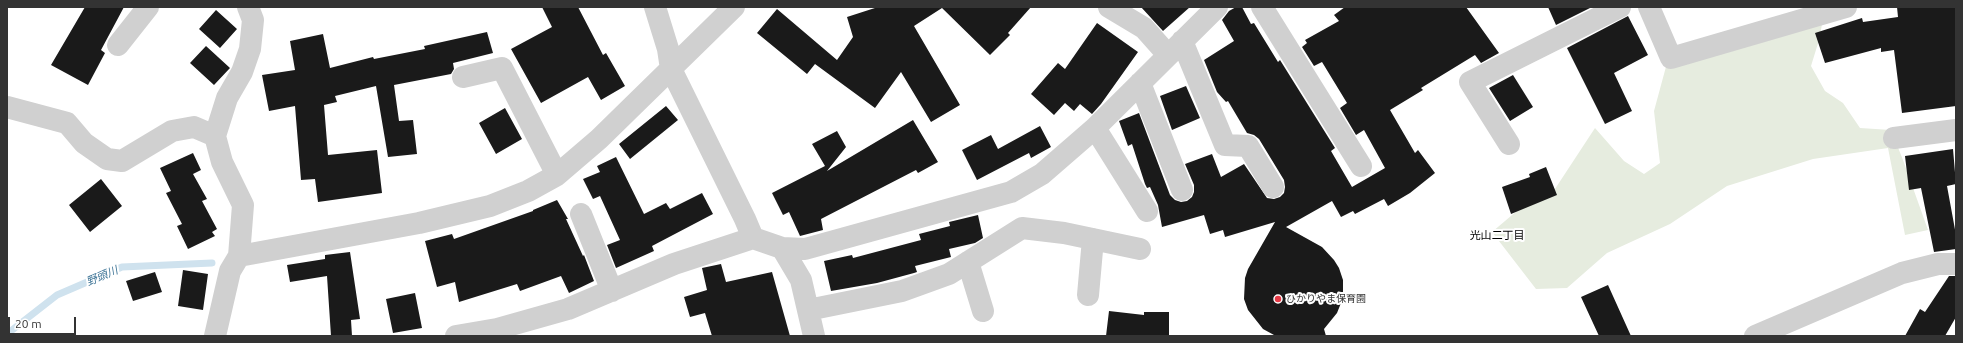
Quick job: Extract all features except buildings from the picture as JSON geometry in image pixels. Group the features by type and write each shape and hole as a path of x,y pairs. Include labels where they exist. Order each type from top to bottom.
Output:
{"street":[{"path":"118,45 148,7"},
{"path":"216,336 230,271 239,256 243,205 222,162 215,136 227,98 242,72 250,49 253,20 248,7"},
{"path":"655,7 668,49 671,69 753,238"},
{"path":"239,256 419,223 490,206 528,191 557,175 599,139 734,7"},
{"path":"1109,7 1175,48 1225,145 1248,146 1273,187"},
{"path":"456,336 497,329 568,309 674,264 753,238 782,248 805,249 1011,192 1042,174 1095,128 1217,7"},
{"path":"1262,7 1361,166"},
{"path":"1509,144 1470,82 1620,7"},
{"path":"1650,7 1671,58 1846,7"},
{"path":"464,77 502,68 557,175"},
{"path":"1140,83 1182,190"},
{"path":"7,107 67,123 84,143 107,159 122,161 172,131 194,127 215,136"},
{"path":"1095,128 1147,211"},
{"path":"1894,138 1956,130"},
{"path":"581,214 612,291"},
{"path":"808,310 902,291 949,274 1022,228 1093,239 1140,249"},
{"path":"1088,295 1093,239"},
{"path":"782,248 802,280 814,336"},
{"path":"968,262 983,311"},
{"path":"1755,336 1902,273 1938,264 1956,264"}],"shaded area":[{"path":"1824,14 1819,40 1811,66 1825,91 1843,103 1860,128 1891,130 1928,230 1905,235 1888,148 1813,159 1727,186 1670,224 1607,253 1567,288 1536,289 1492,232 1518,210 1553,192 1595,128 1624,161 1644,174 1660,163 1654,111 1667,63"}],"waterway":[{"name":"野頭川","path":"7,334 57,295 122,267 212,263"}],"place":[{"name":"ひかりやま保育園","path":"1278,299"}],"district":[{"name":"光山二丁目","path":"1497,235"}]}
